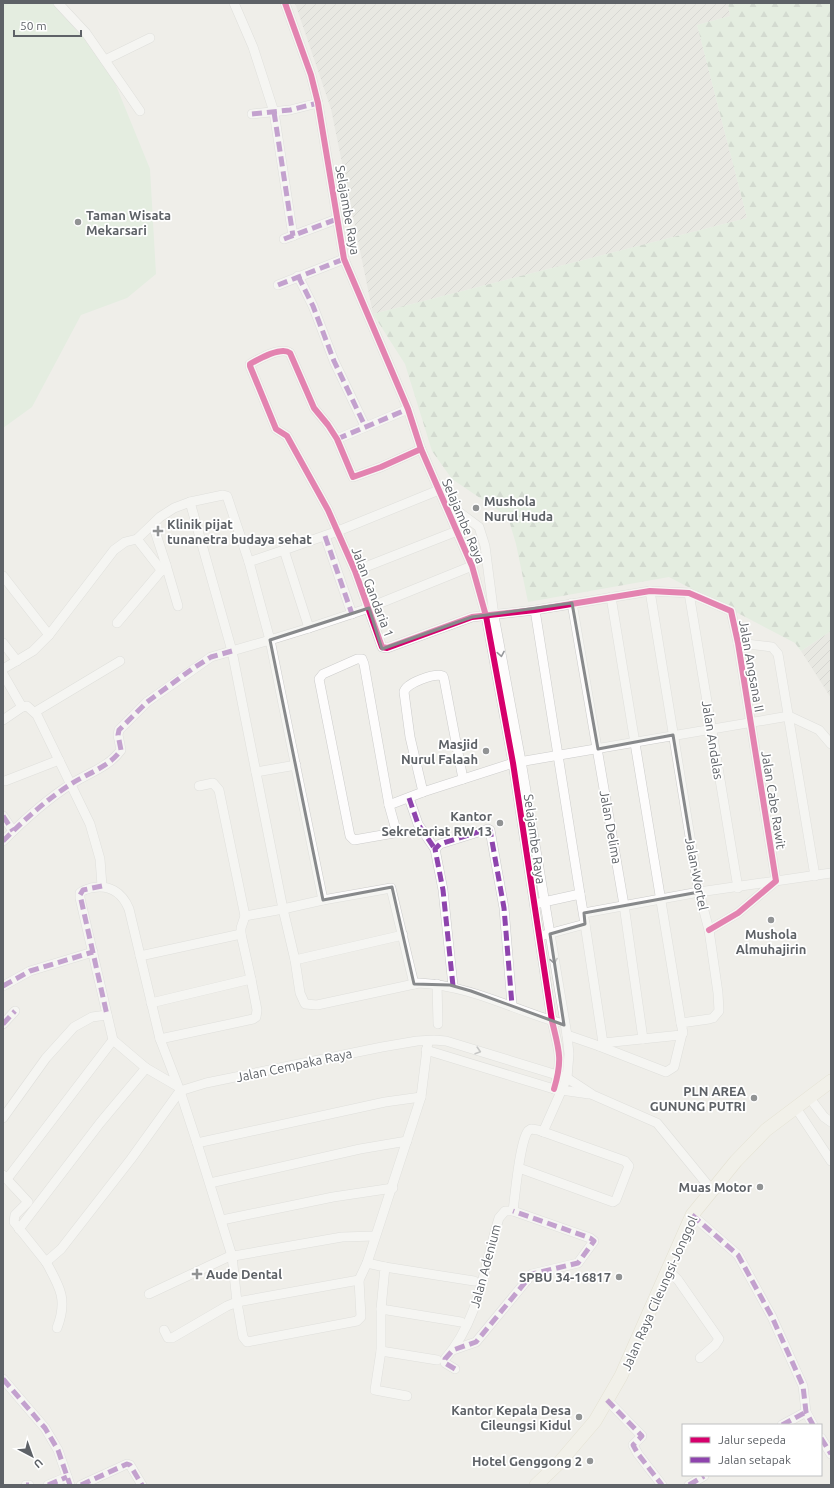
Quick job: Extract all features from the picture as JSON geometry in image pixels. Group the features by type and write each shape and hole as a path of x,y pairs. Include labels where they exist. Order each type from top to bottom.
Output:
{"main road":[{"name":"Jalan Raya Cileungsi-Jonggol","path":"536,1485 559,1463 596,1421 621,1376 692,1215 711,1189 766,1130 831,1081"}],"street":[{"path":"58,3 86,33 140,111"},
{"path":"234,3 253,47 274,112 293,236"},
{"name":"Selajambe Raya","path":"285,3 312,75 326,144 344,259 408,409 421,450 472,566 490,616 517,762 534,904 552,1021 560,1056 562,1077 543,1132"},
{"path":"105,60 150,38"},
{"path":"252,114 274,112 318,103"},
{"path":"284,239 337,218"},
{"path":"278,285 344,259"},
{"path":"298,276 365,426"},
{"name":"Jalan Gandaria 1","path":"337,440 328,425 314,408 288,351 281,351 250,364 276,429 287,436 296,450 338,531 355,571 360,611 381,646 385,648 472,617 490,616"},
{"path":"408,409 365,426 337,440 351,475 354,477 421,450"},
{"path":"249,562 325,536 439,490"},
{"path":"3,669 33,651 49,636 114,550 125,542 137,539 166,512 190,502 223,495 228,497 249,562 270,640 323,900"},
{"path":"444,501 479,527 485,546 490,616 650,591 689,593"},
{"path":"190,502 232,651 283,908 295,960 300,993 303,1001 308,1005 318,1004 424,983 453,986 512,1005 564,1025"},
{"path":"153,525 164,568 178,606"},
{"path":"355,571 457,531"},
{"path":"325,536 360,611"},
{"path":"137,539 164,568"},
{"path":"284,550 309,628"},
{"path":"3,841 28,816 71,783 116,757 121,750 118,735 119,730 147,702 211,657 360,611 472,566"},
{"path":"117,623 164,568"},
{"path":"3,576 49,636"},
{"name":"Jalan Wortel","path":"650,591 699,892 709,930 718,993 719,1011 713,1018 681,1023"},
{"name":"Jalan Angsana II","path":"689,593 728,609 732,613 750,723"},
{"name":"Jalan Andalas","path":"689,593 738,888"},
{"path":"567,1035 601,1044 666,1072 674,1067 682,1034 611,597"},
{"name":"Jalan Delima","path":"572,603 624,905 643,1039"},
{"path":"535,610 584,912 601,1044"},
{"path":"3,643 17,661"},
{"path":"738,643 772,647 777,651 789,716 808,843 815,876"},
{"path":"399,802 395,832 356,840 351,838 319,679 323,674 357,659 362,660 364,664 399,802 418,824 435,849 448,932 453,986"},
{"path":"35,712 120,661"},
{"path":"3,674 22,707"},
{"path":"423,792 410,737 404,692 408,685 436,675 443,676 444,679 463,779"},
{"path":"3,720 22,707 27,706 35,712 90,824 100,859 102,886"},
{"path":"399,802 423,792 517,762 789,716 819,730 831,744"},
{"name":"Jalan Cabe Rawit","path":"750,723 776,881"},
{"path":"5,781 58,760"},
{"path":"517,762 550,934 564,1025 567,1035 569,1054 562,1077"},
{"path":"256,772 296,765"},
{"path":"160,1039 253,1019 256,1016 257,1010 241,934 241,928 245,916 220,790 213,783 199,786"},
{"path":"3,816 13,832"},
{"path":"435,849 440,844 486,829 490,830 504,908 512,1005"},
{"path":"584,912 699,892 738,888 831,873"},
{"path":"709,930 738,912 776,881"},
{"path":"178,1088 146,1068 114,1040 80,893 83,890 102,886 117,892 126,903 160,1039 178,1088 197,1143 222,1220 233,1303 243,1337 247,1342 358,1321 361,1317 359,1280"},
{"path":"245,916 390,888 393,890 403,935 424,983 438,1024"},
{"path":"534,904 580,894"},
{"path":"539,936 585,924"},
{"path":"140,956 241,934"},
{"path":"295,960 403,935"},
{"path":"3,986 30,971 93,952"},
{"path":"151,1003 251,979"},
{"path":"3,1024 15,1012"},
{"path":"3,1118 46,1058 74,1027 92,1017 107,1015"},
{"path":"601,1044 682,1034"},
{"path":"57,1328 62,1315 63,1300 60,1288 46,1262 14,1222 14,1218 28,1202 5,1177 114,1040"},
{"name":"Jalan Cempaka Raya","path":"178,1088 410,1042 433,1046"},
{"path":"433,1046 562,1077 593,1095 657,1124 711,1189"},
{"path":"433,1046 558,1089 593,1095"},
{"path":"407,1396 375,1390 381,1351 381,1309 376,1265 375,1236 421,1098 433,1046"},
{"path":"19,1229 100,1123 146,1068"},
{"path":"46,1262 61,1249 70,1235 131,1159 178,1088"},
{"path":"809,1097 824,1117 831,1122"},
{"path":"197,1143 385,1102 421,1098"},
{"path":"796,1108 831,1161"},
{"name":"Jalan Adenium","path":"455,1369 445,1362 445,1359 453,1350 464,1332 477,1304 499,1218 505,1211 513,1211 526,1133 531,1129 543,1132"},
{"path":"519,1168 611,1201 616,1200 629,1166 628,1163 543,1132"},
{"path":"210,1183 360,1149 407,1141"},
{"path":"222,1220 333,1197 392,1188"},
{"path":"453,1350 476,1342 532,1274 578,1263 594,1241 590,1238 513,1211"},
{"path":"692,1215 738,1255 772,1317 803,1386 806,1412 812,1424"},
{"path":"149,1294 226,1258 342,1237 375,1236"},
{"path":"164,1330 168,1338 172,1338 233,1303 359,1280 376,1265"},
{"path":"376,1265 474,1281"},
{"path":"668,1270 678,1280 719,1339 715,1345 700,1358"},
{"path":"381,1309 461,1322"},
{"path":"381,1351 437,1360"},
{"path":"3,1380 45,1428 58,1450 68,1481 48,1485"},
{"path":"607,1400 642,1436 633,1445 638,1454 662,1485"},
{"path":"784,1424 806,1412"},
{"path":"822,1440 831,1454"},
{"path":"81,1485 127,1464 130,1465 142,1485"},
{"path":"689,1485 704,1476"}],"highlighted area":[{"path":"572,603 598,749 673,735 699,892 584,913 585,924 550,934 564,1025 471,991 450,985 414,984 392,887 323,900 270,640 369,608 382,649 472,617"}],"shaded area":[{"path":"295,3 728,3 730,16 697,25 747,218 373,314 331,109"},
{"path":"831,631 831,698 801,651"}],"green space":[{"name":"Taman Wisata Mekarsari","path":"3,3 63,3 115,83 150,169 156,274 127,298 81,315 32,407 3,428"},
{"path":"728,3 831,3 831,631 801,651 795,643 669,577 528,602 516,544 508,517 452,479 432,451 405,364 373,314 747,218 697,25 730,16"}],"marked path":[{"path":"252,114 290,110 318,103"},
{"path":"274,112 293,236"},
{"path":"284,239 337,219"},
{"path":"278,285 344,259"},
{"path":"298,276 313,306 334,361 365,426"},
{"path":"337,439 408,409"},
{"path":"325,536 352,614"},
{"path":"3,841 27,818 53,797 71,784 111,761 121,750 118,735 119,730 147,702 211,657 232,651"},
{"path":"409,798 418,824 435,849"},
{"path":"3,816 13,831"},
{"path":"453,986 443,890 435,849 440,844 488,829 490,830 504,908 512,1005"},
{"path":"102,886 83,890 80,895 107,1015"},
{"path":"3,986 30,971 93,952"},
{"path":"3,1024 15,1011"},
{"path":"455,1369 445,1363 445,1359 453,1350 476,1342 532,1274 578,1263 594,1241 590,1238 513,1211"},
{"path":"692,1215 738,1255 772,1317 803,1386 806,1412 812,1424"},
{"path":"3,1379 45,1428 58,1450 70,1485"},
{"path":"607,1400 642,1436 633,1445 638,1454 662,1485"},
{"path":"784,1424 806,1412"},
{"path":"822,1440 831,1454"},
{"path":"81,1485 127,1464 130,1465 142,1485"},
{"path":"689,1485 704,1476"},
{"path":"48,1485 67,1477"}],"cycle path":[{"path":"285,3 311,75 318,103 344,259 408,409 421,449 472,566 486,616 513,763 552,1021 558,1047 559,1062 554,1089"},
{"path":"421,449 381,467 353,477 337,439 314,408 290,353 286,351 276,352 264,356 250,364 276,429 287,436 328,510 355,571 382,647 387,648 472,617 535,610 650,591 689,593 731,611 738,643 776,881 738,913 709,930"}],"place":[{"name":"Taman Wisata Mekarsari","path":"78,222"},
{"name":"Mushola Nurul Huda","path":"476,508"},
{"name":"Klinik pijat tunanetra budaya sehat","path":"158,531"},
{"name":"Masjid Nurul Falaah","path":"486,751"},
{"name":"Kantor Sekretariat RW 13","path":"500,823"},
{"name":"Mushola Almuhajirin","path":"771,920"},
{"name":"PLN AREA GUNUNG PUTRI","path":"754,1098"},
{"name":"Muas Motor","path":"760,1187"},
{"name":"Aude Dental","path":"197,1274"},
{"name":"SPBU 34-16817","path":"619,1277"},
{"name":"Kantor Kepala Desa Cileungsi Kidul","path":"579,1417"},
{"name":"Hotel Genggong 2","path":"590,1461"}]}
